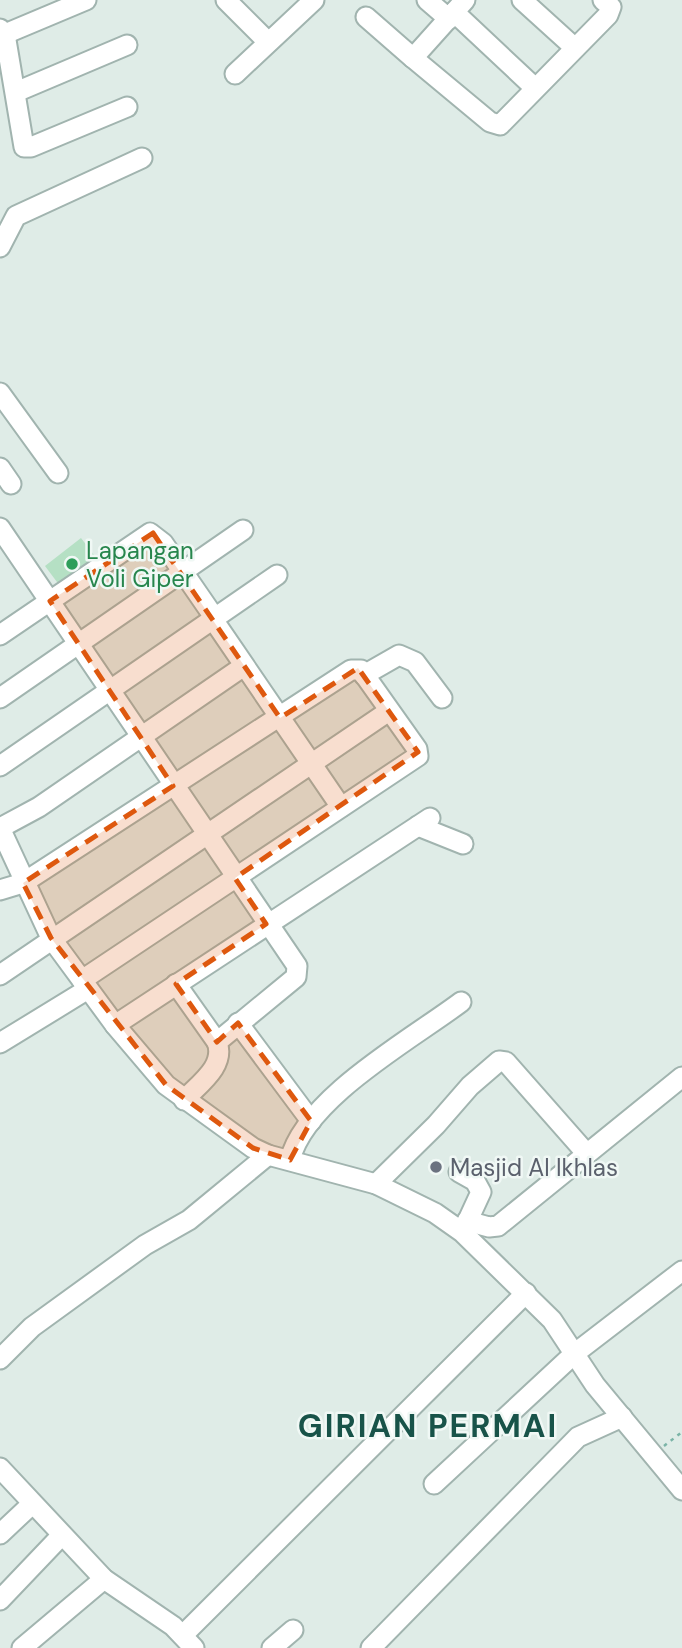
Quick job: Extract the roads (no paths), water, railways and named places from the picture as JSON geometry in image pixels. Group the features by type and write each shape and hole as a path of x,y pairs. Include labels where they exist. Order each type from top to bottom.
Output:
{"street":[{"path":"86,0 2,31 16,92 24,147 127,107"},
{"path":"226,0 268,42"},
{"path":"427,0 456,10 535,88"},
{"path":"522,0 575,48"},
{"path":"366,17 496,125 503,123 608,15 611,7 603,0"},
{"path":"235,74 308,2"},
{"path":"413,58 456,10"},
{"path":"16,92 127,45"},
{"path":"0,247 16,216 142,158"},
{"path":"0,393 58,473"},
{"path":"0,528 266,924 297,965 296,977 217,1042"},
{"path":"0,698 243,530"},
{"path":"0,635 150,533 158,536 341,807"},
{"path":"0,766 277,575"},
{"path":"364,676 398,655 415,663 442,698"},
{"path":"244,666 39,807 0,828 23,883 51,938 146,1063 184,1100 268,1155 376,1184 465,1226 489,1227 498,1226 682,1076"},
{"path":"0,890 23,883 355,668 364,676 417,749 418,756 235,878 0,1043"},
{"path":"0,975 388,711"},
{"path":"115,1025 424,822 463,844"},
{"path":"176,984 217,1042 218,1063 184,1100"},
{"path":"290,1160 294,1147 311,1121 372,1064 461,1002"},
{"path":"238,1023 311,1121"},
{"path":"376,1184 428,1134 470,1086 499,1061 506,1062 587,1154"},
{"path":"0,1359 32,1327 145,1245 189,1220 268,1155"},
{"path":"459,1172 475,1181 481,1192 465,1226"},
{"path":"465,1226 552,1320 622,1417 682,1490"},
{"path":"434,1484 574,1354 682,1270"},
{"path":"0,1468 104,1579 188,1641 526,1293"},
{"path":"371,1648 578,1437 622,1417"},
{"path":"0,1534 32,1504"},
{"path":"0,1601 61,1536"},
{"path":"22,1648 104,1579"},
{"path":"272,1648 293,1630"}],"place":[{"name":"Lapangan Voli Giper","path":"72,564"},
{"name":"Masjid Al Ikhlas","path":"436,1167"}],"district":[{"name":"GIRIAN PERMAI","path":"428,1426"}]}
